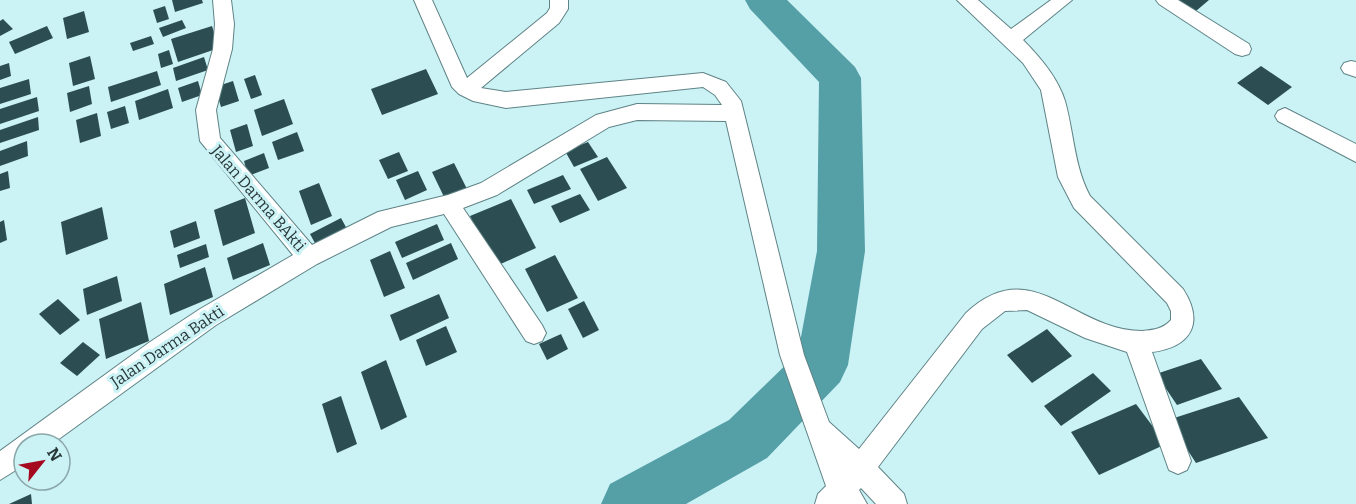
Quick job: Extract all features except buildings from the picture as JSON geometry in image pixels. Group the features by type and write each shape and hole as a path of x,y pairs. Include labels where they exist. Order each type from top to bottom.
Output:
{"street":[{"name":"Jalan Darma BAkti","path":"222,0 224,42 219,65 205,104 205,123 210,141 309,256"},
{"path":"423,0 459,82 466,89 488,99 506,100 703,80 715,83 724,90 731,100 792,355 841,499"},
{"path":"466,89 553,18 559,9 559,0"},
{"path":"841,499 861,468 974,321 986,309 998,302 1025,299 1044,305 1094,332 1121,341 1165,339 1181,327 1184,317 1175,296 1082,202 1069,177 1055,102 1050,88 1030,58 966,0"},
{"path":"1011,39 1063,0"},
{"path":"1165,0 1242,49"},
{"name":"Jalan Darma Bakti","path":"47,432 159,350 309,256 386,219 449,204 489,189 603,121 637,112 734,113"},
{"path":"1285,116 1356,154"},
{"path":"449,204 534,333"},
{"path":"1136,342 1178,461"},
{"path":"814,420 894,504"}],"waterway":[{"path":"630,504 748,439 822,365 841,251 840,78 764,0"}]}
